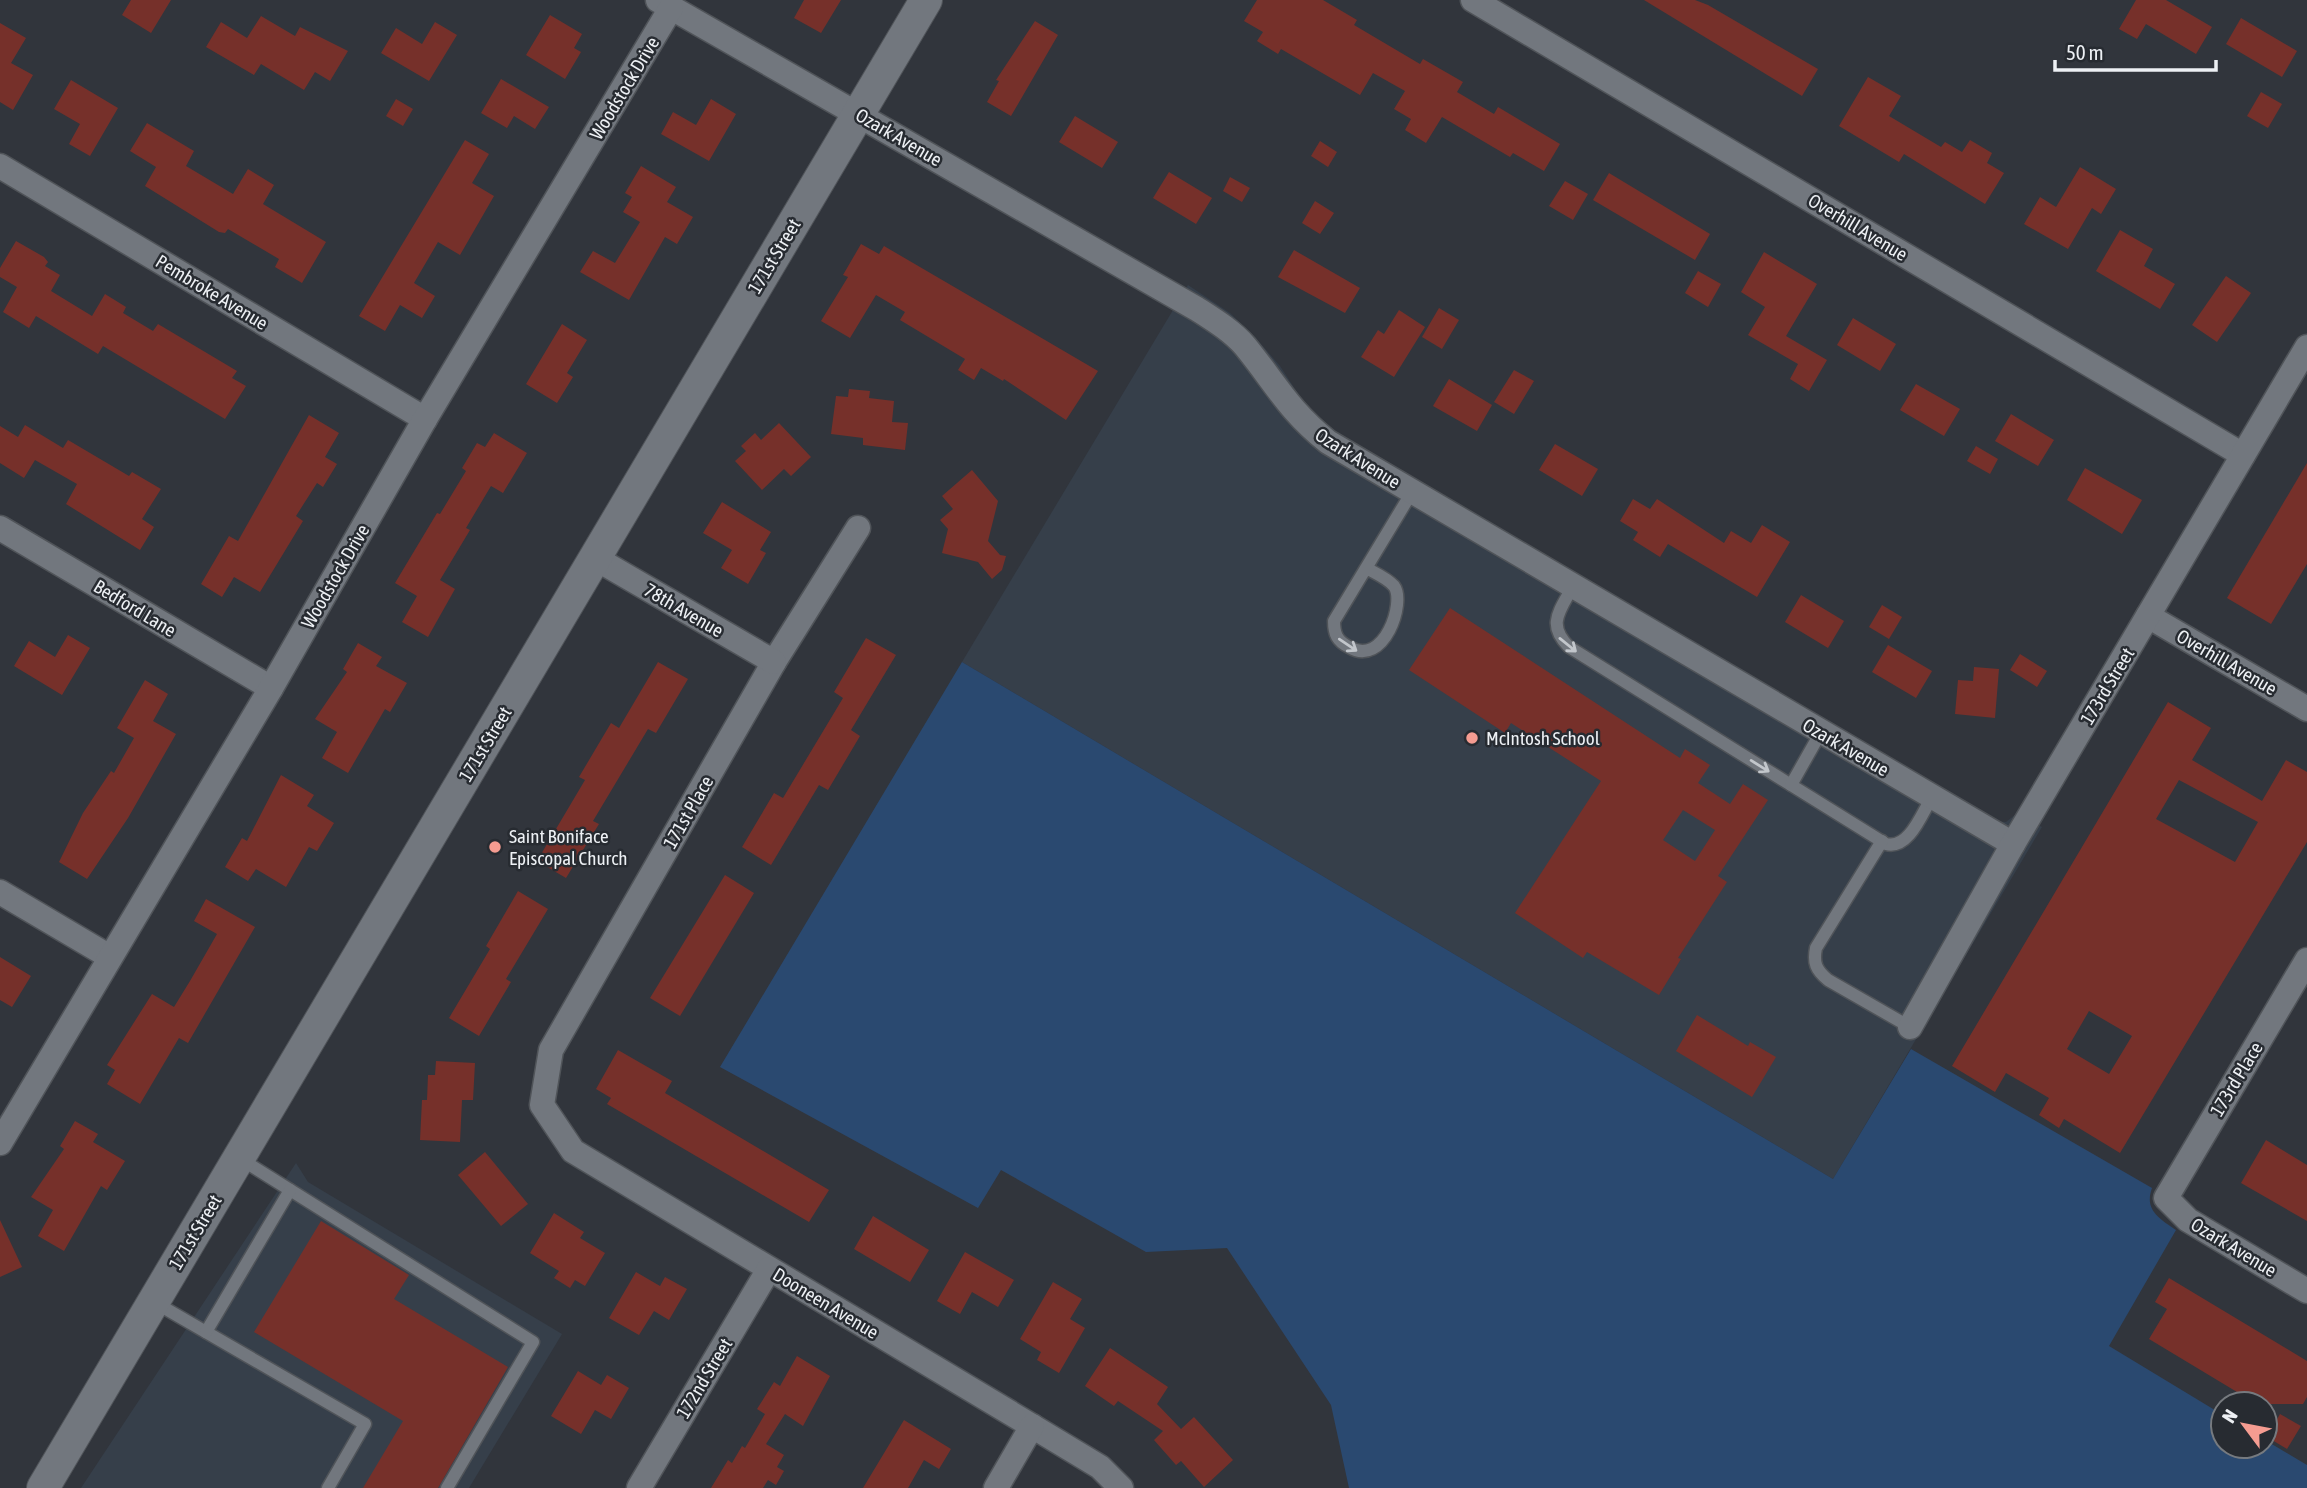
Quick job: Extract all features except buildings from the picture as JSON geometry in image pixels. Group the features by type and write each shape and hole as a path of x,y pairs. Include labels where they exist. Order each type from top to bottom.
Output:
{"street":[{"name":"171st Street","path":"43,1488 926,0"},
{"name":"Overhill Avenue","path":"1473,0 2243,455"},
{"name":"Ozark Avenue","path":"665,4 1226,328 1244,346 1299,419 1328,442 2013,844"},
{"name":"Woodstock Drive","path":"0,1143 271,688 665,4"},
{"name":"Pembroke Avenue","path":"0,166 425,419"},
{"name":"173rd Street","path":"1910,1027 2013,844 2307,347"},
{"name":"Bedford Lane","path":"0,528 271,688"},
{"name":"171st Place","path":"542,1105 551,1050 774,662 858,528"},
{"name":"78th Avenue","path":"595,558 774,662"},
{"name":"Overhill Avenue","path":"2148,616 2307,709"},
{"path":"0,892 110,957"},
{"name":"173rd Place","path":"2166,1198 2307,960"},
{"name":"Dooneen Avenue","path":"542,1105 573,1151 1032,1426 1100,1468 1121,1488"},
{"name":"Ozark Avenue","path":"2166,1198 2188,1220 2307,1291"},
{"name":"172nd Street","path":"639,1488 769,1269"},
{"path":"996,1488 1032,1426"}],"lane":[{"path":"1366,568 1394,587 1399,596 1398,609 1379,647 1368,653 1357,652 1340,642 1334,632 1334,621 1366,568 1412,492"},
{"path":"1573,586 1557,616 1555,628 1558,637 1569,647 1882,841 1894,846 1903,842 1932,797"},
{"path":"1791,785 1821,732"},
{"path":"1882,841 1816,948 1814,960 1818,971 1828,980 1910,1027"},
{"path":"239,1158 533,1342 447,1488"},
{"path":"206,1332 290,1190"},
{"path":"154,1301 365,1424 328,1488"}],"shaded area":[{"name":"McIntosh School","path":"1188,285 1230,313 1255,337 1280,366 1310,412 1338,435 1995,821 2006,822 2016,814 2042,827 1833,1179 962,662"},
{"path":"962,662 1833,1179 1911,1049 2152,1188 2152,1208 2176,1230 2109,1346 2209,1407 2209,1460 2279,1460 2279,1448 2307,1465 2307,1488 1349,1488 1331,1405 1227,1248 1146,1252 1001,1170 978,1208 720,1067"},
{"path":"296,1163 308,1182 562,1334 469,1488 81,1488"}],"place":[{"name":"McIntosh School","path":"1472,738"},
{"name":"Saint Boniface Episcopal Church","path":"495,847"}]}
